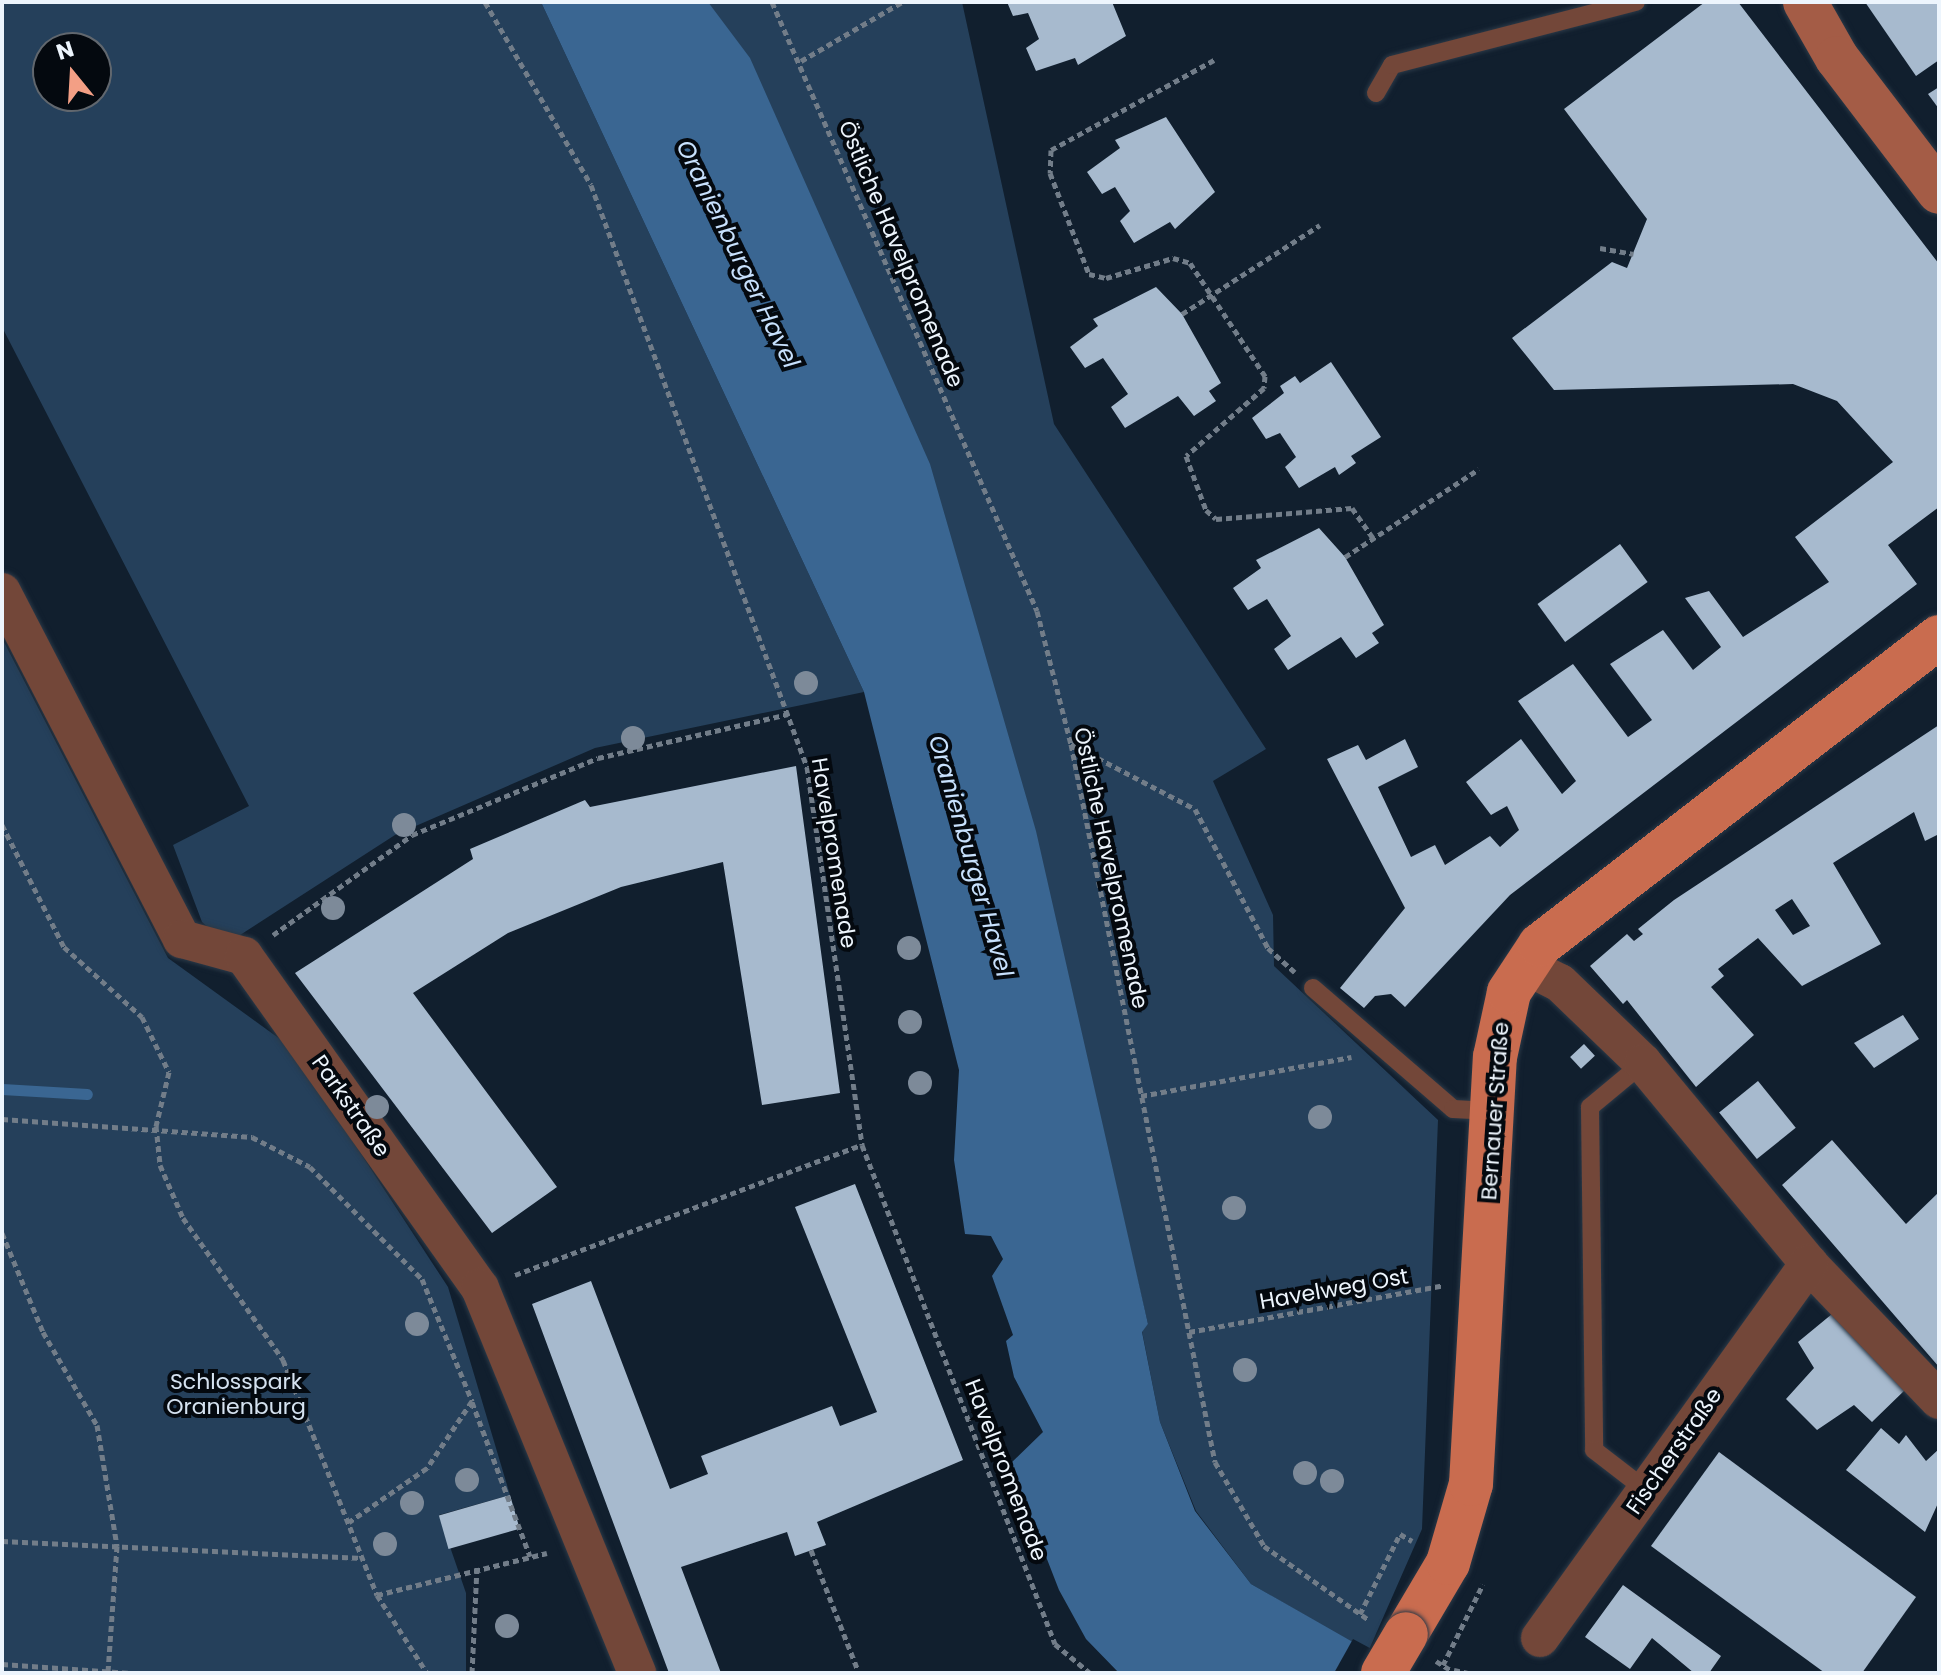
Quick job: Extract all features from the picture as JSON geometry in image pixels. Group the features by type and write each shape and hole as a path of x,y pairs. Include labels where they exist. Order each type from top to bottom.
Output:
{"main road":[{"path":"1805,2 1837,58 1939,192"},
{"name":"Bernauer Straße","path":"1383,1673 1407,1640 1448,1563 1471,1484 1500,1021 1524,965 1939,637"}],"street":[{"path":"2,592 182,939 244,956"},
{"name":"Parkstraße","path":"244,956 480,1288 582,1546 637,1673"},
{"path":"1524,965 1560,983 1643,1063 1809,1264 1939,1400"},
{"name":"Fischerstraße","path":"1540,1638 1809,1264"}],"lane":[{"path":"1376,93 1392,65 1636,2"},
{"path":"1313,988 1453,1109 1492,1111"},
{"path":"1643,1063 1590,1107 1590,1132 1594,1450 1647,1491"}],"path":[{"name":"Havelpromenade","path":"485,2 591,185 788,714 807,767 862,1145 1055,1644 1090,1673"},
{"name":"Östliche Havelpromenade","path":"772,2 801,61 1037,611 1071,744 1215,1462 1235,1507 1264,1546 1360,1614 1407,1640 1449,1669"},
{"path":"801,61 902,2"},
{"path":"1214,60 1047,158 1089,274 1106,278 1180,258 1213,296 1265,376 1264,388 1186,456 1206,510 1216,519 1352,508 1373,538"},
{"path":"1182,314 1320,225"},
{"path":"1600,248 1633,254"},
{"path":"1345,557 1479,469"},
{"path":"244,956 412,835 598,758 788,714"},
{"path":"1071,744 1195,809 1268,948 1313,988"},
{"path":"2,825 64,947 142,1017 169,1072 156,1126 160,1165 183,1218 283,1360 377,1595 427,1673"},
{"path":"1141,1096 1383,1051"},
{"path":"2,1119 156,1126 252,1137 310,1167 422,1279 530,1556"},
{"path":"480,1288 862,1145"},
{"path":"2,1233 43,1332 97,1425 117,1546 108,1671"},
{"name":"Havelweg Ost","path":"1189,1332 1485,1278"},
{"path":"349,1522 427,1468 472,1401"},
{"path":"1360,1614 1400,1534 1412,1542"},
{"path":"2,1541 363,1558"},
{"path":"377,1595 477,1567 582,1546"},
{"path":"811,1550 859,1673"},
{"path":"472,1673 477,1567"},
{"path":"1468,1673 1449,1669 1484,1594"},
{"path":"2,1664 131,1673"}],"green space":[{"path":"2,2 541,2 864,692 595,748 395,835 237,937 217,935 202,922 173,845 249,806 2,327"},
{"path":"708,2 962,2 1054,424 1266,749 1213,781 1273,915 1274,966 1438,1120 1422,1529 1368,1652 1251,1584 1196,1511 1160,1422 1142,1331 1148,1324 1076,1022"},
{"name":"Schlosspark Oranienburg","path":"2,638 168,958 291,1047 448,1287 510,1495 439,1515 466,1593 466,1673 2,1673"}],"water":[{"name":"Oranienburger Havel","path":"541,2 708,2 750,58 930,464 1036,831 1148,1324 1142,1332 1160,1422 1195,1511 1251,1584 1407,1673 1119,1673 1086,1639 1059,1590 1010,1464 1043,1432 1014,1377 1006,1341 1013,1335 992,1276 1003,1259 991,1236 965,1234 954,1160 959,1070 864,692"}],"pier":[{"path":"1353,1639 1409,1669 1411,1673 1334,1673"}],"building":[{"path":"1007,2 1112,2 1126,36 1078,65 1075,58 1036,71 1026,48 1039,39 1028,13 1013,16"},
{"path":"1705,2 1738,2 1939,264 1939,507 1888,545 1917,584 1510,895 1405,1007 1391,994 1375,996 1364,1008 1340,988 1405,908 1327,759 1358,745 1366,760 1405,739 1418,767 1378,787 1411,857 1435,845 1445,865 1490,836 1500,847 1519,830 1507,806 1491,815 1466,782 1521,739 1562,794 1576,781 1518,701 1573,664 1628,737 1652,720 1610,664 1663,630 1693,670 1721,647 1685,598 1709,591 1743,637 1829,582 1795,537 1893,462 1837,401 1793,384 1554,390 1512,338 1612,262 1627,268 1647,219 1564,109"},
{"path":"1865,2 1938,2 1939,60 1916,76"},
{"path":"1939,87 1939,109 1928,94"},
{"path":"1166,117 1215,192 1175,229 1170,222 1134,243 1120,221 1130,211 1115,187 1102,194 1087,172 1120,148 1115,140"},
{"path":"1156,287 1182,314 1221,383 1209,391 1216,401 1194,416 1178,396 1125,428 1111,407 1128,394 1103,358 1085,368 1070,347 1098,326 1093,319"},
{"path":"1331,362 1381,437 1351,456 1356,463 1339,475 1335,467 1299,488 1285,467 1296,457 1280,433 1266,439 1252,418 1284,393 1280,386 1295,376 1300,383"},
{"path":"1319,528 1345,557 1384,625 1372,633 1379,643 1356,658 1341,637 1288,670 1274,649 1291,636 1267,599 1248,610 1233,588 1261,568 1256,560"},
{"path":"1620,544 1648,582 1565,642 1537,604"},
{"path":"1939,725 1939,834 1925,841 1914,812 1833,863 1881,944 1802,986 1758,938 1718,969 1724,976 1711,987 1754,1035 1696,1087 1627,1000 1623,1004 1590,966 1627,934 1634,941 1643,934 1638,929 1674,900","holes":["1792,899 1810,926 1793,935 1775,910"]},
{"path":"796,766 840,1093 762,1105 723,862 621,887 508,933 413,993 557,1187 492,1233 295,973 473,859 470,849 585,800 590,807"},
{"path":"1903,1015 1919,1039 1874,1068 1854,1043"},
{"path":"1584,1044 1595,1056 1581,1069 1570,1057"},
{"path":"1758,1081 1796,1128 1757,1159 1719,1112"},
{"path":"1832,1140 1906,1224 1939,1192 1939,1367 1782,1185"},
{"path":"855,1184 963,1460 817,1522 826,1545 795,1556 787,1532 681,1567 721,1673 669,1673 532,1304 591,1281 670,1489 708,1474 701,1456 832,1406 840,1426 877,1412 795,1207"},
{"path":"1832,1314 1907,1388 1872,1422 1854,1405 1817,1430 1786,1399 1814,1368 1798,1342"},
{"path":"1881,1428 1899,1444 1906,1435 1926,1461 1939,1449 1939,1501 1925,1532 1846,1470"},
{"path":"1719,1452 1916,1597 1862,1673 1825,1673 1651,1546"},
{"path":"510,1495 520,1529 449,1549 439,1515"},
{"path":"1623,1585 1721,1656 1709,1673 1694,1673 1652,1638 1630,1669 1585,1637"}],"waterway":[{"path":"2,1089 87,1094"}]}
